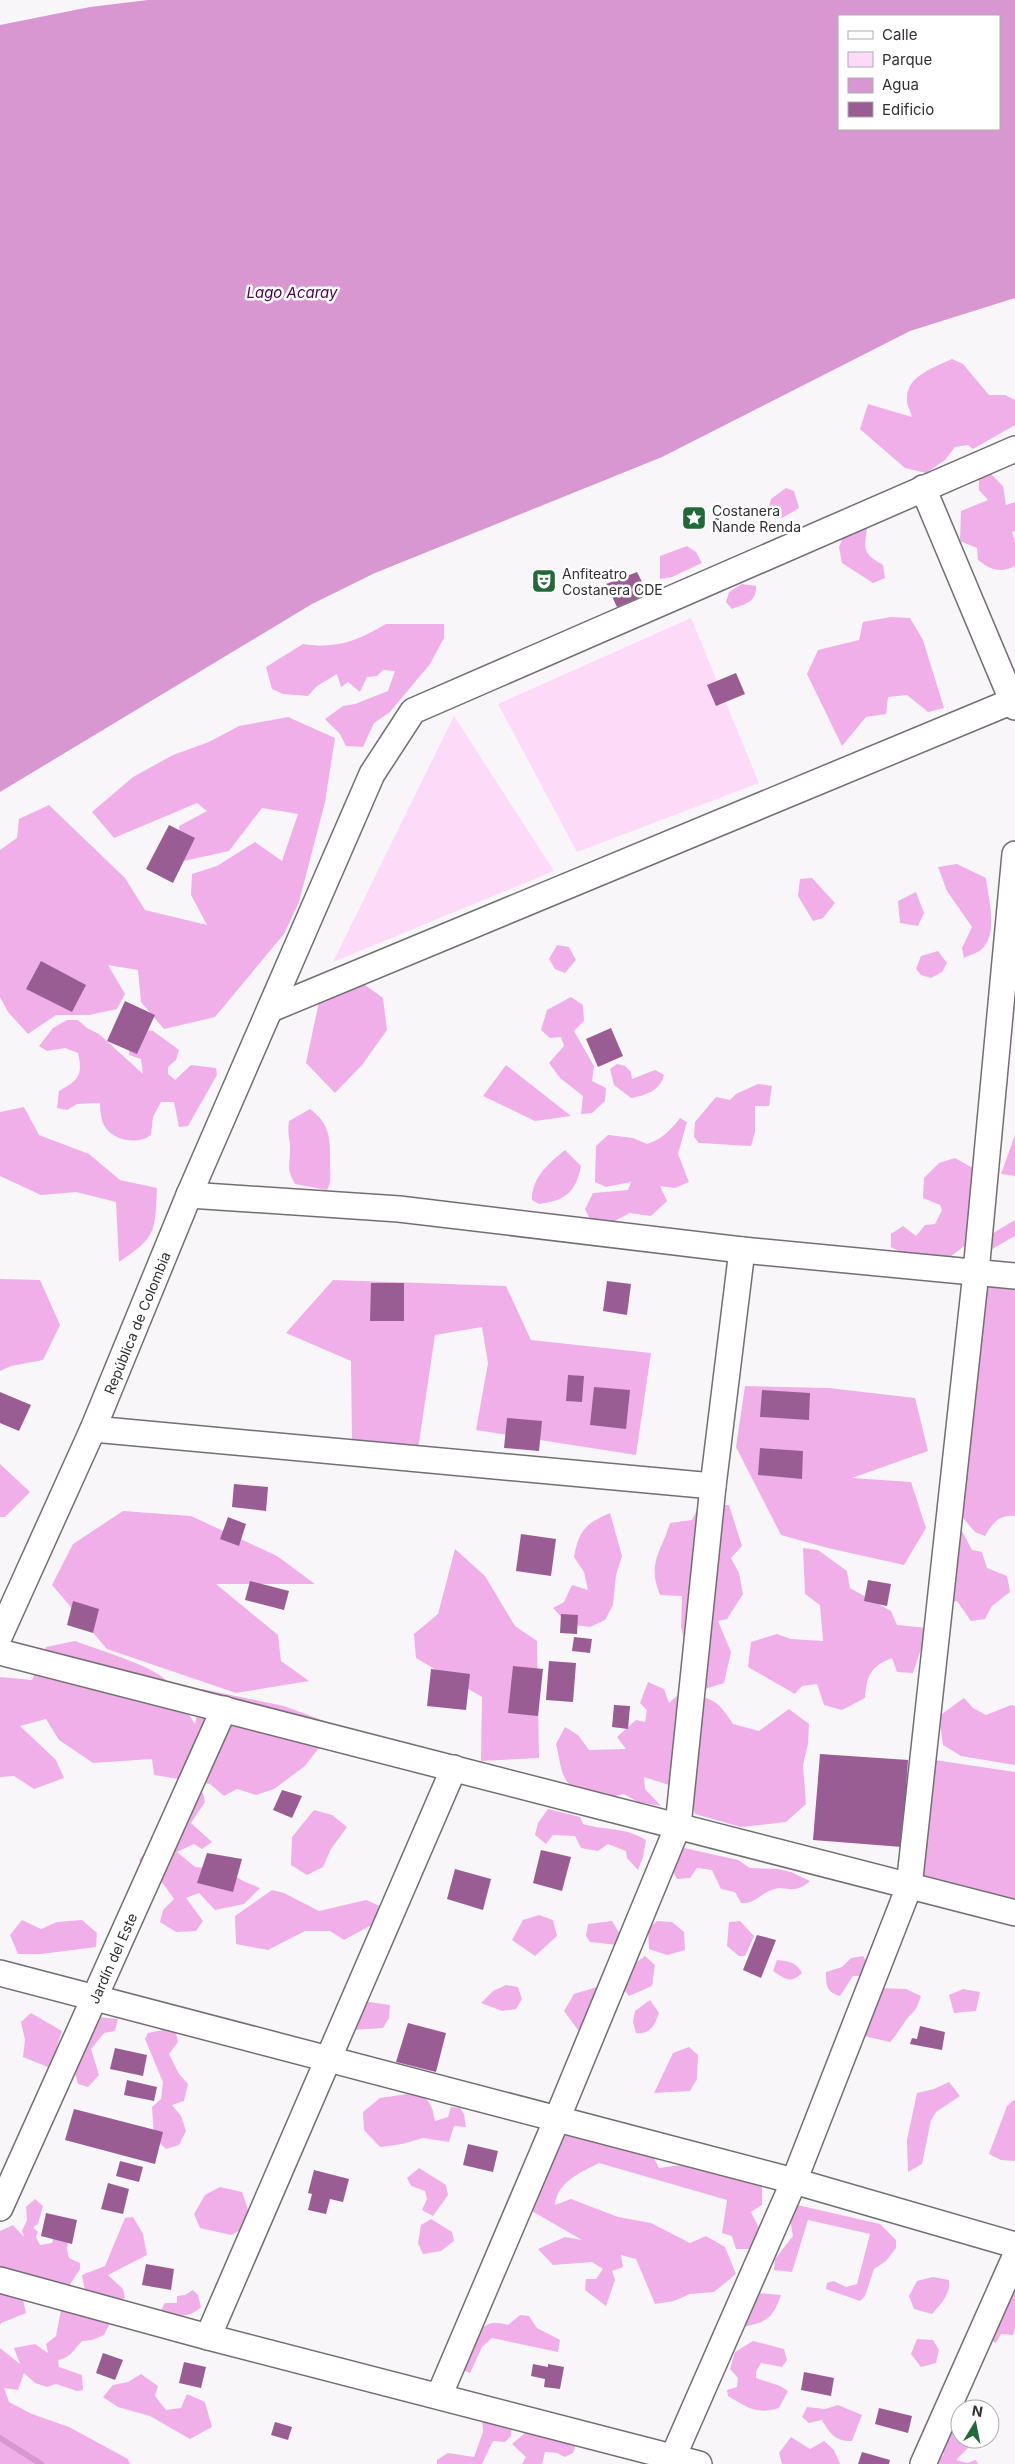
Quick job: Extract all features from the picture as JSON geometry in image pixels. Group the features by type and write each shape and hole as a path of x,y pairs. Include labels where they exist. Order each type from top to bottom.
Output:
{"street":[{"name":"República de Colombia","path":"0,1635 93,1430 188,1195 372,774 413,711 1015,449"},
{"path":"270,1008 1014,703 923,488"},
{"path":"673,2457 794,2181 909,1887 976,1272 1015,854"},
{"path":"188,1195 399,1209 742,1250 1015,1276"},
{"path":"439,2396 557,2119 678,1826 713,1486 742,1250"},
{"path":"93,1430 713,1486"},
{"path":"0,1652 1015,1913"},
{"name":"Jardín del Este","path":"0,2208 224,1709"},
{"path":"208,2337 454,1768"},
{"path":"0,1973 794,2181 1015,2245"},
{"path":"923,2464 1015,2257"},
{"path":"0,2280 208,2337 699,2464"}],"green space":[{"path":"691,618 759,783 577,852 498,704"},
{"path":"454,716 554,871 333,962"}],"shaded area":[{"path":"952,359 963,364 989,395 1005,395 1015,400 1015,425 973,449 968,445 955,447 945,460 926,473 905,468 860,429 868,404 912,417 907,400 908,390 912,383 924,373"},
{"path":"991,474 1003,486 1006,505 1015,502 1015,531 1012,532 1015,541 1015,566 1005,570 991,568 982,563 978,560 977,548 960,541 961,511 988,500 979,490 979,478"},
{"path":"786,488 794,491 799,508 782,518 768,511 771,499"},
{"path":"857,522 867,528 866,551 883,565 885,578 873,583 842,563 839,547 848,526"},
{"path":"687,546 696,552 702,563 672,577 660,579 660,556"},
{"path":"742,584 756,586 754,596 749,602 732,609 726,602 729,592"},
{"path":"891,617 910,618 923,640 944,708 928,712 907,695 888,697 886,714 866,717 842,746 807,674 818,650 859,640 863,622"},
{"path":"386,624 444,624 444,638 430,664 390,712 374,723 363,747 346,746 340,734 325,719 343,706 355,704 388,691 395,671 383,670 377,676 367,677 360,692 348,682 341,687 337,674 317,686 308,696 283,694 272,689 266,667 303,644 327,645 347,642 366,635"},
{"path":"288,717 335,738 325,802 299,902 284,934 215,1017 164,1029 141,1002 138,970 108,965 125,994 117,1009 89,1015 56,1015 28,1034 8,1012 0,997 0,850 17,838 19,819 49,805 125,878 145,910 207,925 191,895 192,874 217,866 255,842 282,861 298,814 262,808 229,851 184,861 179,826 207,811 197,803 114,838 92,812 133,777 173,755 209,742 239,726"},
{"path":"957,864 986,878 991,915 990,934 987,942 982,949 964,958 962,948 972,927 947,891 938,867"},
{"path":"812,878 835,903 823,918 813,921 798,896 800,879"},
{"path":"916,892 924,913 918,926 900,923 898,901"},
{"path":"557,945 569,947 576,960 565,973 555,969 549,959"},
{"path":"938,951 947,963 942,972 931,978 921,975 916,969 921,956"},
{"path":"361,982 383,998 387,1030 362,1065 335,1093 306,1063 320,997"},
{"path":"571,997 583,1005 584,1021 574,1031 594,1066 592,1081 606,1088 605,1101 592,1113 581,1114 583,1096 560,1078 549,1063 564,1046 561,1037 550,1038 541,1030 547,1010"},
{"path":"67,1020 78,1020 87,1028 99,1034 143,1074 141,1059 129,1055 131,1038 136,1029 153,1031 179,1050 176,1060 168,1067 168,1074 175,1080 191,1065 216,1068 217,1075 188,1126 179,1127 174,1102 161,1102 153,1117 151,1135 133,1141 114,1136 109,1132 102,1119 100,1103 77,1104 67,1110 57,1108 59,1091 71,1084 78,1076 80,1067 78,1053 65,1048 47,1051 39,1046 53,1028"},
{"path":"617,1064 625,1066 631,1072 632,1079 655,1070 664,1075 656,1089 647,1094 631,1098 614,1085 610,1069"},
{"path":"506,1065 571,1116 535,1121 483,1096"},
{"path":"758,1084 772,1086 769,1106 755,1106 755,1132 751,1146 699,1143 694,1137 695,1122 716,1097 730,1100 736,1094"},
{"path":"24,1107 39,1135 89,1154 120,1180 157,1188 156,1214 152,1232 141,1246 119,1262 116,1202 76,1192 41,1195 0,1176 0,1112"},
{"path":"310,1109 322,1121 328,1133 330,1184 327,1190 295,1184 289,1170 289,1121"},
{"path":"680,1118 687,1122 678,1154 689,1182 675,1188 660,1186 667,1201 651,1216 630,1213 603,1227 592,1223 585,1209 593,1193 628,1190 631,1182 606,1187 595,1182 596,1146 608,1135 633,1138 647,1144 665,1134"},
{"path":"1015,1135 1015,1176 1001,1174"},
{"path":"565,1150 581,1166 576,1182 568,1194 562,1198 539,1204 532,1200 535,1184 547,1166"},
{"path":"955,1158 980,1172 967,1244 946,1260 912,1258 891,1247 891,1234 903,1226 916,1236 925,1225 935,1224 942,1210 940,1205 923,1198 924,1178 939,1163"},
{"path":"1015,1220 1015,1236 985,1253 983,1239"},
{"path":"0,1279 40,1280 60,1325 43,1360 11,1366 0,1371"},
{"path":"333,1280 506,1286 531,1340 651,1353 636,1455 476,1430 488,1363 482,1327 435,1335 418,1449 352,1444 351,1361 286,1333"},
{"path":"983,1280 1015,1285 1015,1516 1000,1518 985,1536 975,1532 963,1518 970,1392"},
{"path":"745,1386 829,1388 915,1398 928,1451 852,1478 911,1482 926,1528 904,1565 781,1535 736,1447"},
{"path":"0,1464 30,1492 5,1517 0,1517"},
{"path":"729,1505 742,1546 731,1558 739,1573 743,1594 727,1619 718,1621 731,1652 724,1683 705,1689 680,1689 685,1643 681,1627 682,1596 660,1595 655,1574 657,1558 670,1523 692,1520 699,1506"},
{"path":"123,1511 191,1516 277,1556 315,1584 216,1584 278,1635 281,1661 309,1681 236,1693 107,1649 52,1585 73,1544"},
{"path":"610,1513 622,1556 616,1575 613,1605 605,1620 590,1627 568,1624 553,1608 564,1602 572,1585 588,1590 584,1572 574,1557 578,1540 584,1529"},
{"path":"962,1531 972,1550 982,1552 987,1568 1007,1576 1010,1592 992,1606 985,1619 971,1621 957,1601 946,1603 953,1546"},
{"path":"803,1548 818,1550 847,1571 850,1588 891,1611 897,1625 928,1628 913,1673 897,1672 892,1658 885,1661 871,1673 867,1683 865,1698 842,1710 824,1705 817,1684 802,1686 795,1694 748,1667 751,1642 777,1634 791,1639 823,1641 820,1605 805,1594"},
{"path":"455,1549 485,1576 515,1626 537,1641 539,1758 481,1761 482,1697 416,1658 414,1634 438,1614"},
{"path":"75,1641 140,1665 163,1677 170,1684 195,1724 202,1689 284,1706 351,1731 331,1745 318,1749 305,1766 274,1789 256,1795 237,1789 224,1796 210,1784 154,1775 152,1759 93,1763 59,1740 46,1719 20,1726 56,1760 64,1778 34,1789 14,1776 0,1777 0,1677 32,1680 46,1647"},
{"path":"648,1682 664,1689 669,1703 679,1694 705,1698 716,1703 733,1724 759,1731 789,1709 809,1724 808,1744 803,1765 806,1804 786,1822 741,1827 695,1814 691,1801 674,1773 669,1785 644,1777 645,1789 661,1806 638,1802 624,1794 611,1797 588,1793 572,1786 563,1775 556,1744 565,1727 578,1735 589,1750 626,1749 617,1737 636,1720 645,1722 647,1710 640,1703"},
{"path":"964,1698 973,1708 986,1715 1011,1705 1015,1706 1015,1765 961,1756 943,1745 939,1716"},
{"path":"935,1760 1015,1772 1015,1899 922,1879"},
{"path":"197,1791 203,1793 205,1802 191,1823 212,1842 202,1849 194,1844 177,1852 195,1867 226,1870 243,1881 260,1888 244,1904 215,1910 199,1893 186,1898 203,1921 196,1931 176,1932 160,1922 163,1910 174,1899 165,1886 139,1860"},
{"path":"548,1809 580,1817 583,1824 622,1831 646,1840 638,1870 627,1858 626,1851 608,1844 598,1851 581,1848 575,1836 553,1835 546,1844 535,1835 538,1823"},
{"path":"314,1810 332,1815 347,1827 331,1849 323,1867 307,1875 291,1865 292,1837"},
{"path":"684,1848 738,1860 750,1868 778,1869 791,1872 810,1881 799,1888 775,1889 753,1901 741,1903 735,1892 721,1889 712,1870 697,1868 690,1878 677,1879 672,1870"},
{"path":"272,1890 284,1893 319,1911 366,1900 380,1906 377,1922 344,1940 330,1931 305,1931 268,1950 236,1944 235,1916"},
{"path":"539,1915 553,1920 557,1936 535,1956 512,1940 523,1920"},
{"path":"22,1920 41,1929 57,1922 82,1920 97,1933 96,1947 41,1954 18,1954 10,1935"},
{"path":"612,1921 621,1936 617,1945 590,1942 586,1936 588,1924"},
{"path":"657,1921 672,1922 684,1932 685,1950 667,1955 649,1949 648,1929"},
{"path":"740,1921 754,1936 745,1956 739,1956 727,1946 729,1922"},
{"path":"645,1956 655,1965 652,1986 629,1996 621,1986 631,1966"},
{"path":"863,1956 870,1967 866,1976 853,1976 840,1996 829,1990 826,1972 842,1967 851,1958"},
{"path":"777,1960 792,1963 802,1973 791,1979 781,1976 773,1971"},
{"path":"506,1985 518,1987 522,1999 516,2009 502,2011 481,2003 493,1991"},
{"path":"597,1987 616,2004 587,2032 578,2030 564,2011 574,1994"},
{"path":"881,1988 906,1989 921,1996 916,2009 890,2042 864,2036"},
{"path":"963,1989 980,1992 976,2011 954,2013 949,1995"},
{"path":"650,2000 659,2013 654,2025 648,2031 636,2033 633,2022 635,2011"},
{"path":"362,2001 390,2005 389,2018 383,2028 352,2030"},
{"path":"31,2013 62,2031 50,2068 23,2057 25,2040 21,2022"},
{"path":"98,2017 118,2019 115,2031 104,2033 91,2049 99,2075 88,2087 78,2084 73,2065"},
{"path":"168,2029 176,2033 178,2042 169,2054 179,2074 188,2084 184,2101 172,2105 181,2116 186,2131 179,2145 166,2149 154,2137 152,2107 161,2099 163,2082 145,2039 148,2033"},
{"path":"689,2047 698,2055 697,2079 690,2091 654,2093 673,2053"},
{"path":"949,2082 960,2096 936,2112 931,2120 922,2164 908,2172 907,2140 917,2093 934,2089"},
{"path":"414,2093 427,2100 433,2111 435,2121 448,2117 451,2107 460,2108 464,2114 466,2127 454,2126 449,2142 423,2138 402,2144 380,2147 364,2130 363,2112 380,2098"},
{"path":"1015,2099 1015,2161 1001,2160 989,2154 1007,2106"},
{"path":"565,2130 652,2154 659,2168 695,2163 762,2184 762,2205 751,2212 759,2228 749,2249 736,2249 732,2236 722,2233 727,2200 599,2163 571,2179 560,2190 557,2197 555,2205 571,2199 618,2217 651,2223 690,2243 706,2236 725,2247 736,2274 714,2292 690,2294 674,2301 655,2304 636,2259 621,2255 623,2267 612,2271 615,2280 606,2306 585,2290 586,2279 596,2279 603,2269 592,2262 553,2265 538,2249 565,2237 582,2240 530,2210"},
{"path":"419,2168 446,2185 448,2195 433,2216 422,2210 427,2199 425,2191 411,2186 407,2178"},
{"path":"220,2187 242,2192 250,2215 244,2228 231,2235 200,2228 194,2214 205,2195"},
{"path":"35,2199 43,2206 38,2224 33,2227 38,2232 36,2237 40,2245 52,2243 54,2236 69,2236 67,2249 69,2258 80,2263 80,2269 69,2286 26,2280 0,2270 0,2231 13,2225 24,2237 22,2231 27,2220 26,2207"},
{"path":"793,2204 880,2224 896,2240 896,2248 886,2261 874,2269 865,2296 860,2301 826,2289 827,2283 834,2281 846,2287 857,2284 870,2234 808,2220 792,2272 774,2270 775,2259 793,2236 790,2219"},
{"path":"133,2217 143,2234 147,2255 108,2275 123,2289 125,2298 111,2302 86,2296 82,2275 105,2266 125,2218"},
{"path":"431,2219 452,2232 454,2241 441,2251 423,2254 418,2243 421,2225"},
{"path":"1015,2274 1015,2327 1013,2335 1001,2334 996,2343 988,2338 1001,2314 1008,2308 1005,2299"},
{"path":"933,2277 949,2280 945,2298 932,2314 914,2309 909,2296 917,2281"},
{"path":"0,2289 22,2295 26,2313 1,2323 0,2326"},
{"path":"193,2290 198,2295 201,2307 196,2311 191,2314 182,2315 161,2310 165,2303 177,2303 177,2296 185,2295"},
{"path":"759,2293 781,2295 775,2309 768,2318 743,2327 747,2300"},
{"path":"61,2310 103,2317 109,2325 104,2335 92,2340 82,2341 69,2355 58,2360 59,2367 82,2375 83,2390 77,2391 56,2384 47,2387 35,2383 24,2373 18,2390 4,2388 9,2402 32,2414 69,2427 128,2459 130,2464 0,2464 0,2348 20,2364 14,2348 35,2344 48,2353 46,2344 56,2336"},
{"path":"520,2315 529,2316 537,2328 560,2340 558,2352 492,2338 482,2347 470,2373 458,2368 475,2335 480,2330 492,2323 508,2325"},
{"path":"917,2339 933,2340 939,2350 936,2363 921,2367 911,2354"},
{"path":"753,2341 784,2349 787,2360 782,2367 761,2363 756,2372 756,2378 780,2386 788,2391 779,2408 764,2411 752,2409 728,2396 727,2390 737,2387 738,2378 730,2369 735,2352"},
{"path":"141,2374 158,2386 155,2396 166,2410 181,2408 187,2394 205,2402 212,2427 190,2439 150,2416 118,2407 103,2397 113,2385 128,2382"},
{"path":"838,2405 862,2415 852,2441 842,2440 834,2436 822,2420 809,2423 802,2417 807,2407 825,2409"},
{"path":"482,2418 512,2424 511,2436 505,2442 493,2441 482,2464 437,2464 437,2460 448,2453 474,2457 483,2432"},
{"path":"931,2422 950,2423 950,2449 967,2449 956,2460 967,2463 976,2460 978,2464 936,2464 944,2454 925,2432"},
{"path":"531,2428 578,2439 573,2453 565,2457 557,2453 545,2452 542,2464 522,2464 526,2457 512,2444"},
{"path":"791,2437 810,2449 824,2441 834,2450 840,2464 782,2464 779,2453"}],"water":[{"name":"Lago Acaray","path":"148,0 1015,0 1015,298 910,331 662,457 375,573 312,604 0,792 0,25 90,7"}],"building":[{"path":"637,572 648,594 617,607 606,584"},
{"path":"736,673 745,694 716,706 707,685"},
{"path":"169,825 195,838 173,883 146,869"},
{"path":"41,961 86,985 72,1012 26,989"},
{"path":"125,1001 155,1015 137,1054 107,1041"},
{"path":"611,1028 623,1056 598,1067 586,1039"},
{"path":"607,1281 631,1284 627,1315 603,1311"},
{"path":"371,1283 404,1283 404,1321 370,1321"},
{"path":"568,1375 584,1376 582,1402 566,1401"},
{"path":"594,1387 630,1390 626,1429 590,1425"},
{"path":"762,1390 810,1393 809,1420 760,1417"},
{"path":"0,1392 31,1405 19,1431 0,1423"},
{"path":"507,1418 542,1421 539,1451 504,1448"},
{"path":"760,1448 803,1451 802,1479 758,1475"},
{"path":"234,1484 268,1487 266,1511 232,1507"},
{"path":"228,1517 246,1524 239,1546 220,1539"},
{"path":"521,1534 556,1539 551,1576 516,1571"},
{"path":"868,1580 891,1584 887,1606 864,1601"},
{"path":"250,1581 289,1591 284,1610 245,1600"},
{"path":"73,1601 99,1609 93,1633 67,1625"},
{"path":"561,1614 578,1615 577,1634 560,1633"},
{"path":"574,1637 592,1639 590,1653 572,1651"},
{"path":"549,1661 576,1663 573,1702 546,1700"},
{"path":"513,1666 543,1669 538,1716 508,1713"},
{"path":"431,1669 470,1674 466,1710 427,1706"},
{"path":"614,1705 630,1706 628,1729 612,1727"},
{"path":"820,1754 908,1760 902,1847 813,1840"},
{"path":"282,1790 302,1796 292,1818 273,1810"},
{"path":"541,1850 571,1857 562,1891 533,1883"},
{"path":"207,1853 242,1859 233,1892 197,1883"},
{"path":"455,1869 491,1879 483,1910 447,1899"},
{"path":"757,1935 776,1940 761,1978 743,1970"},
{"path":"408,2023 446,2033 436,2072 396,2062"},
{"path":"920,2026 945,2032 942,2050 910,2044 912,2038 917,2039"},
{"path":"115,2048 147,2055 143,2076 110,2069"},
{"path":"127,2080 157,2087 154,2101 124,2095"},
{"path":"74,2109 163,2132 155,2164 65,2140"},
{"path":"468,2144 498,2151 493,2172 463,2165"},
{"path":"120,2161 143,2167 139,2182 116,2176"},
{"path":"314,2170 349,2179 343,2202 330,2199 326,2214 308,2210 312,2194 308,2193"},
{"path":"108,2183 129,2189 123,2214 101,2209"},
{"path":"46,2213 77,2220 72,2244 41,2236"},
{"path":"146,2264 174,2269 171,2290 142,2285"},
{"path":"103,2353 123,2360 115,2380 96,2373"},
{"path":"184,2362 206,2367 201,2388 179,2383"},
{"path":"533,2364 548,2367 548,2364 564,2367 560,2389 544,2387 545,2379 531,2376"},
{"path":"804,2372 834,2378 831,2396 801,2390"},
{"path":"879,2408 912,2416 908,2433 875,2424"},
{"path":"275,2422 292,2427 288,2440 271,2435"},
{"path":"862,2452 890,2460 889,2464 858,2464"}],"waterway":[{"path":"0,2438 41,2464"}],"place":[{"name":"Costanera Ñande Renda","path":"694,518"},
{"name":"Anfiteatro Costanera CDE","path":"544,581"}]}
